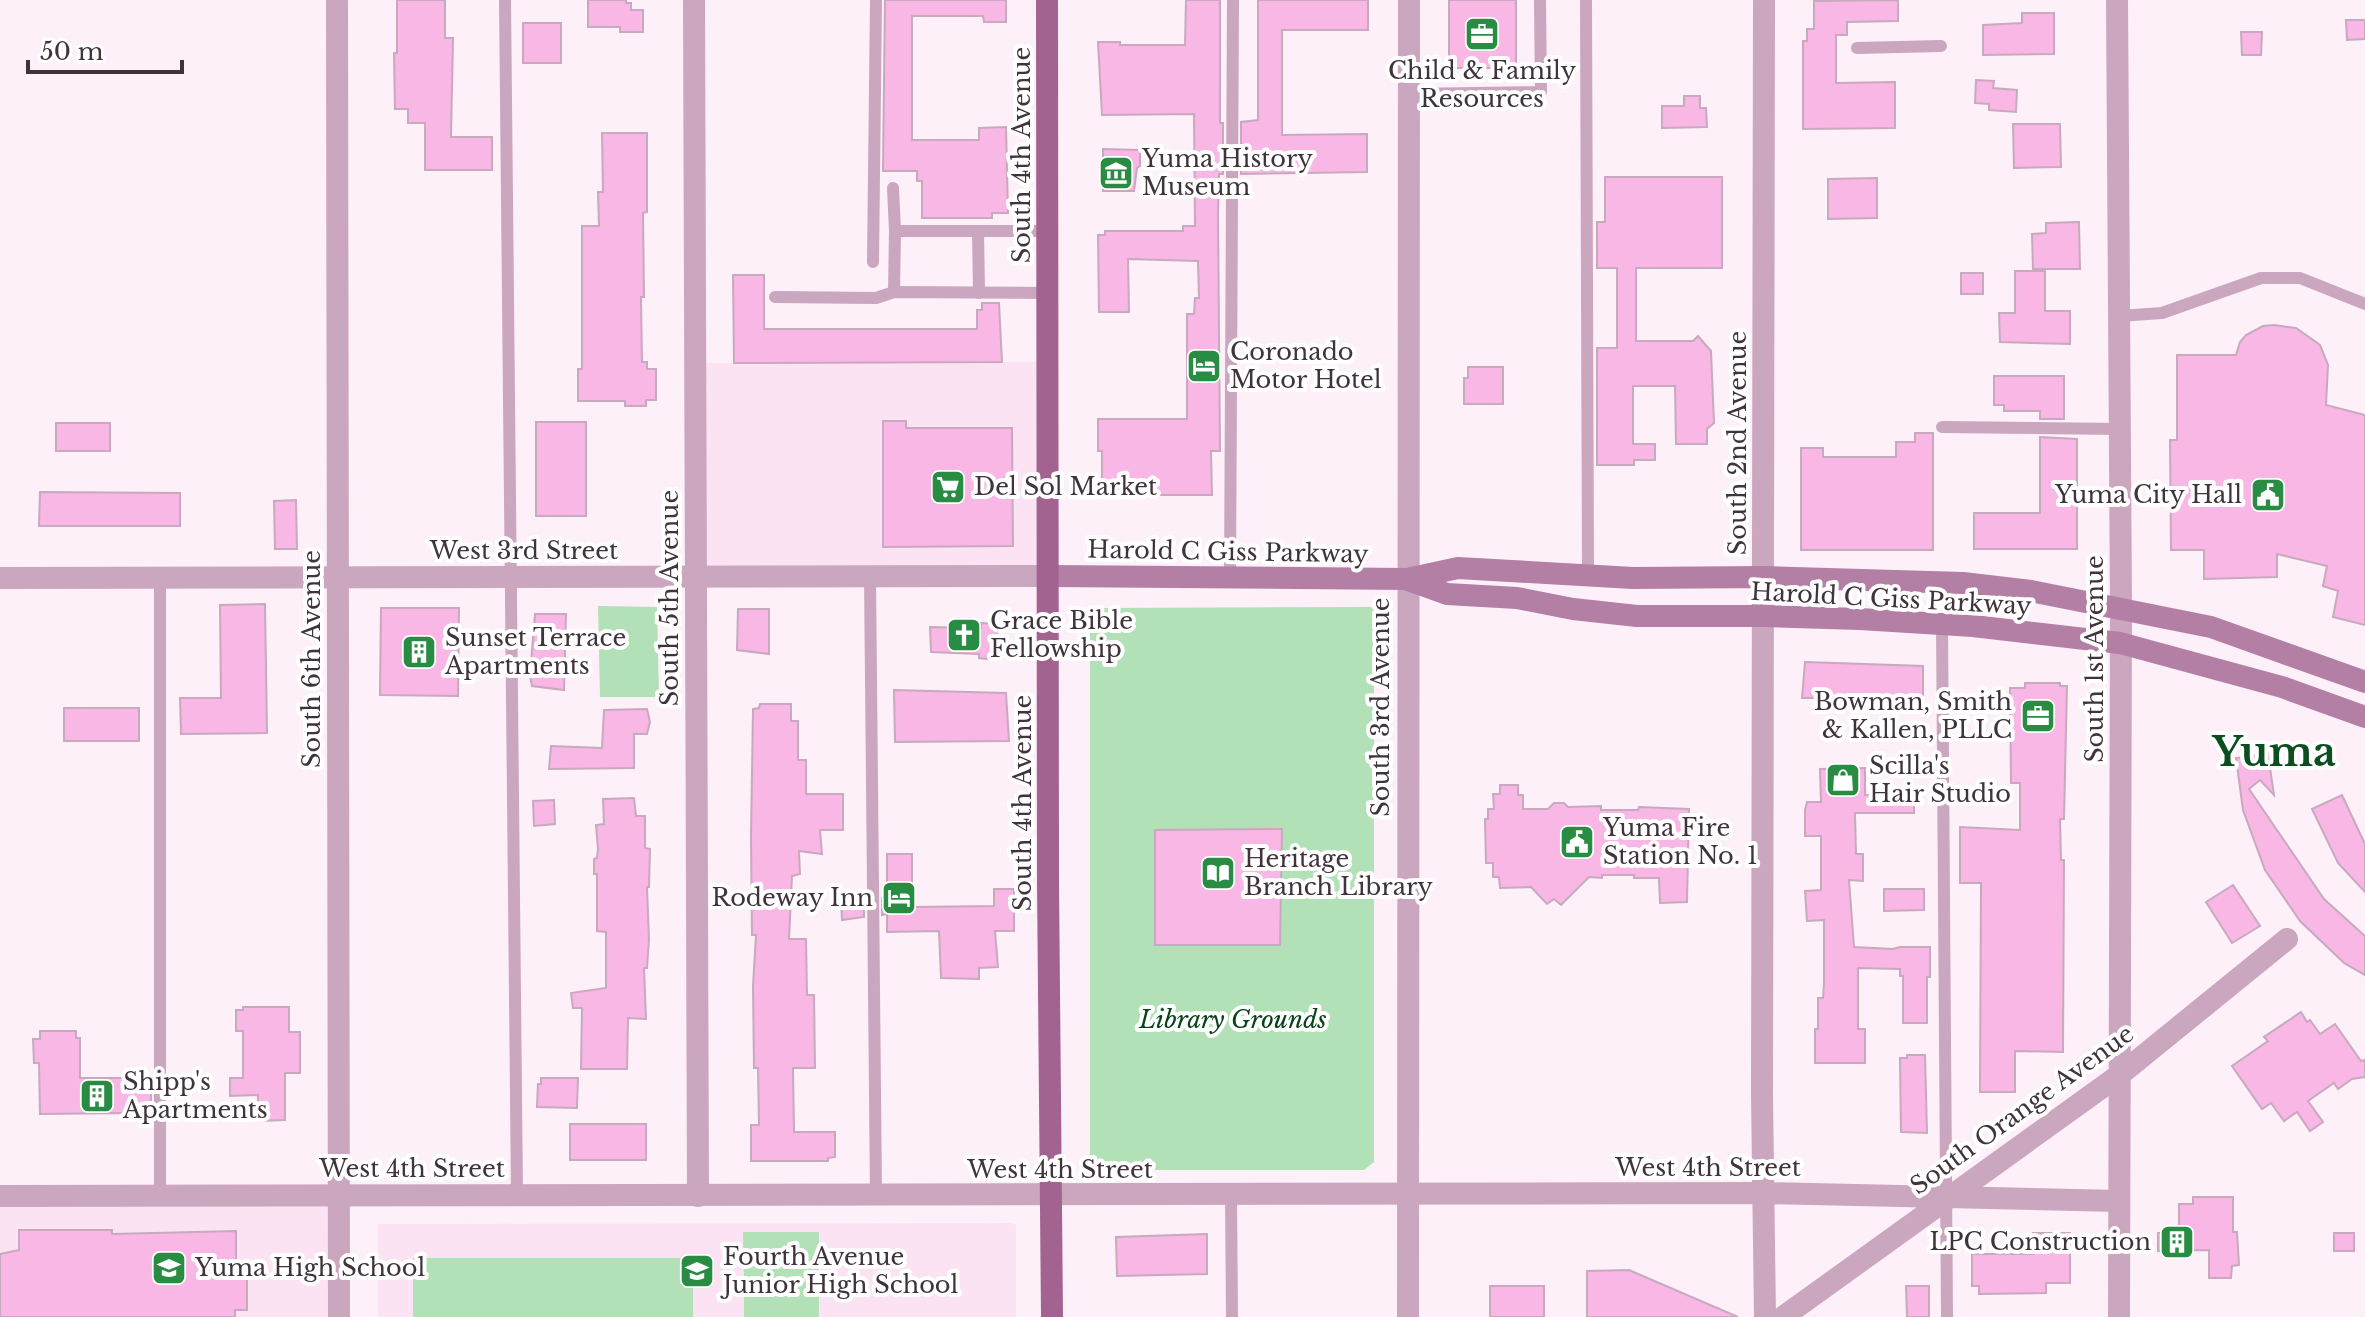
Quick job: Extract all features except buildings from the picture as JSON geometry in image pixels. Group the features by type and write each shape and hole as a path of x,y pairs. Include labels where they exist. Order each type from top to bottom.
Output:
{"main road":[{"name":"South 4th Avenue","path":"1047,0 1052,1317"},
{"name":"Harold C Giss Parkway","path":"1049,576 1407,579 1458,568 1588,576 1963,583 2031,591 2211,627 2365,682"},
{"name":"Harold C Giss Parkway","path":"1407,579 1447,594 1517,598 1573,609 1637,616 1764,616 1942,624 2120,643 2282,687 2365,717"}],"street":[{"name":"South 6th Avenue","path":"337,0 339,1317"},
{"name":"South 5th Avenue","path":"694,0 698,1196"},
{"name":"South 3rd Avenue","path":"1408,1317 1409,0"},
{"name":"South 2nd Avenue","path":"1764,0 1762,1193 1765,1317"},
{"name":"South 1st Avenue","path":"2117,0 2122,1073 2119,1317"},
{"name":"West 3rd Street","path":"0,578 1049,576"},
{"name":"South Orange Avenue","path":"1783,1317 2122,1073 2287,939"},
{"name":"West 4th Street","path":"0,1196 1762,1193 2119,1201"}],"lane":[{"path":"505,0 517,1195"},
{"path":"873,262 876,0"},
{"path":"1230,578 1233,0"},
{"path":"1409,94 1541,92 1540,0"},
{"path":"1586,0 1588,576"},
{"path":"1857,48 1941,46"},
{"path":"893,188 894,292"},
{"path":"895,231 1048,231"},
{"path":"978,231 979,293"},
{"path":"2119,316 2162,313 2261,278 2300,278 2331,293 2365,304"},
{"path":"775,297 876,298 894,292 1048,293"},
{"path":"1942,427 2120,429"},
{"path":"870,576 876,1196"},
{"path":"160,577 160,1195"},
{"path":"1942,624 1947,1317"},
{"path":"1231,1196 1232,1317"}],"shaded area":[{"path":"1049,362 1049,576 696,577 694,363"},
{"name":"Yuma High School","path":"338,1194 339,1317 0,1317 0,1195"},
{"name":"Fourth Avenue Junior High School","path":"378,1224 1016,1225 1016,1317 378,1317"}],"green space":[{"path":"598,606 657,607 659,697 600,697"},
{"name":"Library Grounds","path":"1371,607 1374,610 1374,1162 1364,1170 1097,1170 1090,1165 1090,618 1093,611 1100,608"},
{"path":"743,1232 819,1232 819,1278 744,1278"},
{"path":"413,1258 693,1258 693,1317 413,1317"},
{"path":"819,1281 819,1317 744,1317 744,1282"}],"place":[{"name":"Child & Family Resources","path":"1482,34"},
{"name":"Yuma History Museum","path":"1116,173"},
{"name":"Coronado Motor Hotel","path":"1204,366"},
{"name":"Del Sol Market","path":"948,487"},
{"name":"Yuma City Hall","path":"2268,495"},
{"name":"Grace Bible Fellowship","path":"964,635"},
{"name":"Sunset Terrace Apartments","path":"419,652"},
{"name":"Bowman, Smith & Kallen, PLLC","path":"2038,716"},
{"name":"Scilla's Hair Studio","path":"1843,780"},
{"name":"Yuma Fire Station No. 1","path":"1577,842"},
{"name":"Heritage Branch Library","path":"1218,873"},
{"name":"Rodeway Inn","path":"899,898"},
{"name":"Shipp's Apartments","path":"97,1096"},
{"name":"LPC Construction","path":"2177,1242"},
{"name":"Yuma High School","path":"169,1268"},
{"name":"Fourth Avenue Junior High School","path":"697,1271"}],"district":[{"name":"Yuma","path":"2274,752"}]}
